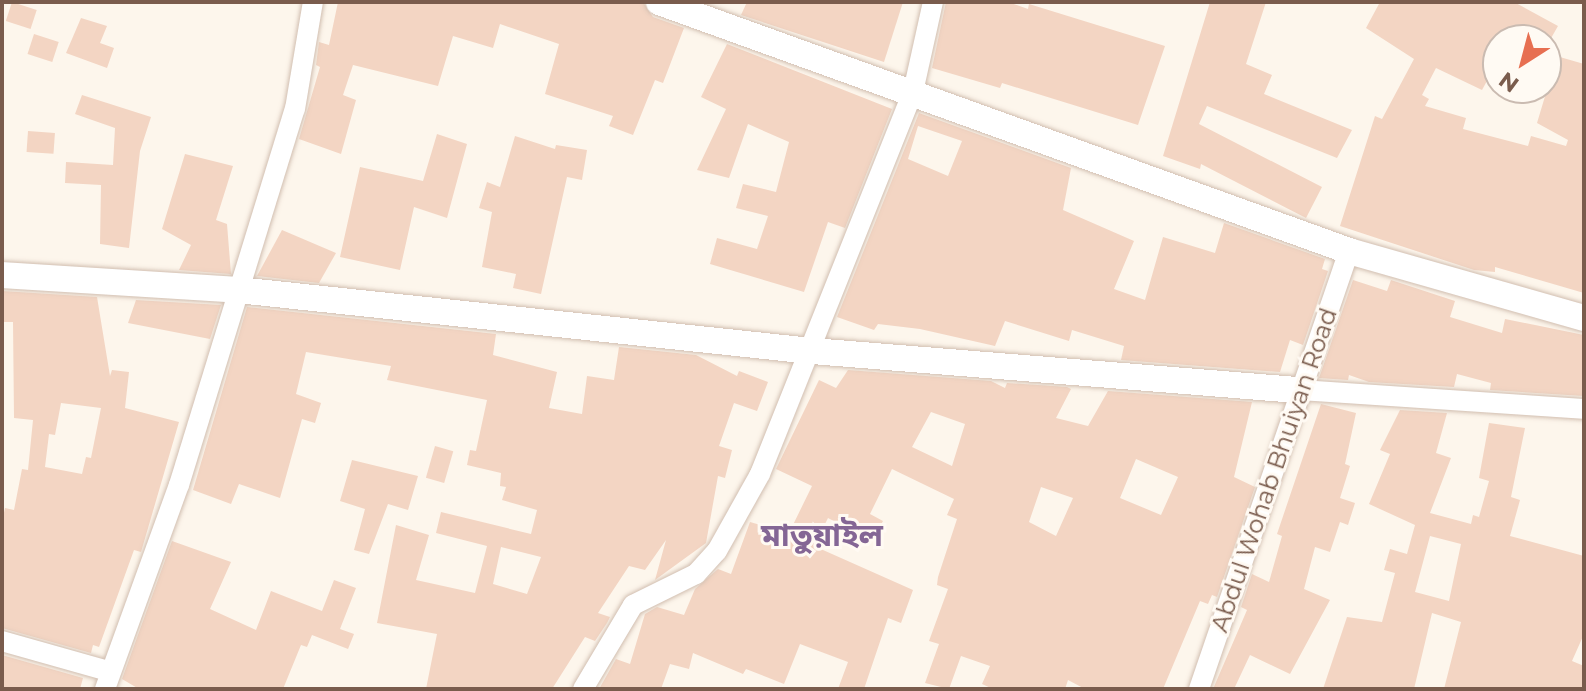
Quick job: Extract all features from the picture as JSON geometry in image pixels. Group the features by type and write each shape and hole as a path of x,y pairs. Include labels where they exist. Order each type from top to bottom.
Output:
{"street":[{"path":"2,641 107,680 179,485 295,109 313,2"},
{"path":"659,2 750,39 913,92 1349,251 1584,318"},
{"path":"583,689 633,605 696,574 717,551 760,474 812,351 913,92 933,2"},
{"name":"Abdul Wohab Bhuiyan Road","path":"1199,689 1349,251"},
{"path":"2,275 238,290 812,351 1299,390 1584,409"}],"building":[{"path":"12,2 37,10 31,29 6,21"},
{"path":"338,2 643,2 653,17 684,28 663,83 655,80 633,135 609,126 613,116 545,94 559,44 500,24 493,48 453,36 438,86 353,65 343,95 356,100 341,154 299,139 320,67 316,65 319,42 329,45"},
{"path":"747,2 903,2 884,62 741,15"},
{"path":"946,2 1008,2 1028,9 1029,4 1165,46 1138,125 1002,83 1000,88 932,68"},
{"path":"1210,2 1266,2 1246,64 1272,75 1264,94 1352,130 1337,158 1207,106 1199,124 1322,187 1306,218 1201,164 1200,169 1163,156"},
{"path":"1380,2 1514,2 1554,24 1482,24 1482,90 1436,68 1422,95 1429,99 1425,106 1466,118 1463,129 1528,146 1531,136 1566,146 1568,140 1537,123 1543,104 1562,104 1562,58 1584,64 1584,293 1495,267 1495,272 1474,270 1340,226 1375,116 1382,119 1414,59 1366,28"},
{"path":"81,18 107,26 100,43 114,48 107,68 66,53"},
{"path":"34,34 59,42 52,62 28,54"},
{"path":"727,44 892,109 845,228 828,222 804,292 710,264 717,238 757,249 768,216 736,208 743,184 776,192 789,142 748,124 729,178 697,170 726,109 701,97"},
{"path":"82,95 151,117 140,151 129,248 100,244 101,185 65,183 66,162 113,165 115,128 75,114"},
{"path":"919,113 1071,168 1063,210 1134,241 1114,289 1145,300 1163,237 1215,253 1224,223 1325,259 1322,269 1328,271 1303,345 1290,340 1280,372 1121,360 1124,346 1072,330 1069,341 1005,321 995,346 920,329 878,324 874,330 837,317","holes":["918,126 962,141 948,176 908,159"]},
{"path":"28,131 55,133 53,154 27,152"},
{"path":"437,134 467,144 447,218 414,207 400,270 340,257 360,167 423,181"},
{"path":"515,136 555,149 556,145 587,150 582,180 567,177 541,294 513,288 516,274 482,267 492,212 479,208 487,182 500,187"},
{"path":"185,154 233,166 216,220 227,224 231,274 179,270 191,245 162,229"},
{"path":"282,230 336,253 319,283 257,276"},
{"path":"1353,280 1387,291 1391,280 1455,301 1450,317 1502,333 1505,319 1584,335 1584,396 1490,390 1491,383 1457,374 1454,387 1369,382 1349,375 1348,380 1319,378"},
{"path":"2,291 97,297 110,376 112,370 129,372 125,408 179,422 141,552 134,550 99,647 93,645 91,653 2,628 2,522 5,508 14,510 22,469 28,470 33,420 14,418 13,322 2,322","holes":["61,403 101,408 91,458 86,457 82,474 45,467 49,434 55,435"]},
{"path":"136,300 221,305 210,339 128,323"},
{"path":"247,307 496,334 493,355 557,372 549,408 582,414 587,376 614,380 619,347 696,355 737,376 739,371 768,382 757,411 734,403 719,446 732,450 725,478 718,476 706,543 655,580 666,540 645,570 629,566 598,613 610,617 607,623 595,641 585,637 552,689 426,689 437,634 377,623 396,525 429,535 416,580 475,593 487,546 436,533 441,512 531,534 537,510 502,500 506,487 500,486 501,473 467,465 470,450 476,451 487,400 387,380 391,366 306,352 296,394 321,403 315,423 302,419 280,498 239,484 231,504 193,490","holes":["501,547 541,557 527,594 493,584"]},
{"path":"848,370 991,381 1005,388 1007,383 1067,387 1071,389 1056,418 1088,426 1108,391 1252,402 1234,477 1255,487 1217,597 1212,595 1208,604 1200,601 1163,689 1085,689 1068,680 1065,689 993,689 982,684 990,666 961,656 949,689 925,683 939,644 929,641 948,589 937,585 957,519 947,515 954,499 892,469 870,514 883,521 872,541 828,518 814,546 913,590 901,623 888,618 864,689 838,689 848,662 800,644 784,684 746,669 743,674 693,653 689,669 670,664 661,689 599,689 616,659 630,664 645,614 657,607 684,615 695,589 718,569 731,574 750,522 789,533 812,486 776,469 819,380 836,388","holes":["931,412 965,424 952,466 912,447","1136,459 1178,477 1161,515 1120,498","1041,487 1073,498 1056,536 1029,522"]},
{"path":"1321,404 1356,413 1345,464 1350,466 1340,498 1355,503 1348,525 1340,522 1330,552 1315,547 1304,589 1330,600 1290,674 1250,655 1234,689 1213,689 1247,610 1241,607 1252,574 1269,582 1282,536 1277,534"},
{"path":"1400,410 1447,413 1436,453 1451,458 1430,513 1471,524 1473,515 1479,517 1489,481 1479,478 1489,423 1525,428 1511,497 1520,500 1510,536 1584,556 1584,634 1572,661 1584,666 1584,689 1444,689 1461,622 1432,613 1414,689 1323,689 1347,617 1382,622 1395,573 1384,570 1390,549 1407,554 1415,525 1369,504 1390,454 1380,450","holes":["1430,536 1461,544 1449,601 1415,592"]},
{"path":"435,446 453,451 444,483 426,478"},
{"path":"352,460 418,476 408,510 388,504 369,554 354,550 365,509 340,501"},
{"path":"172,541 231,562 210,609 256,630 271,591 322,611 334,580 356,588 340,629 354,634 348,649 312,635 307,647 301,645 283,689 139,689 122,679"},
{"path":"2,655 83,678 80,689 2,689"}],"district":[{"name":"মাতুয়াইল","path":"822,535"}]}
